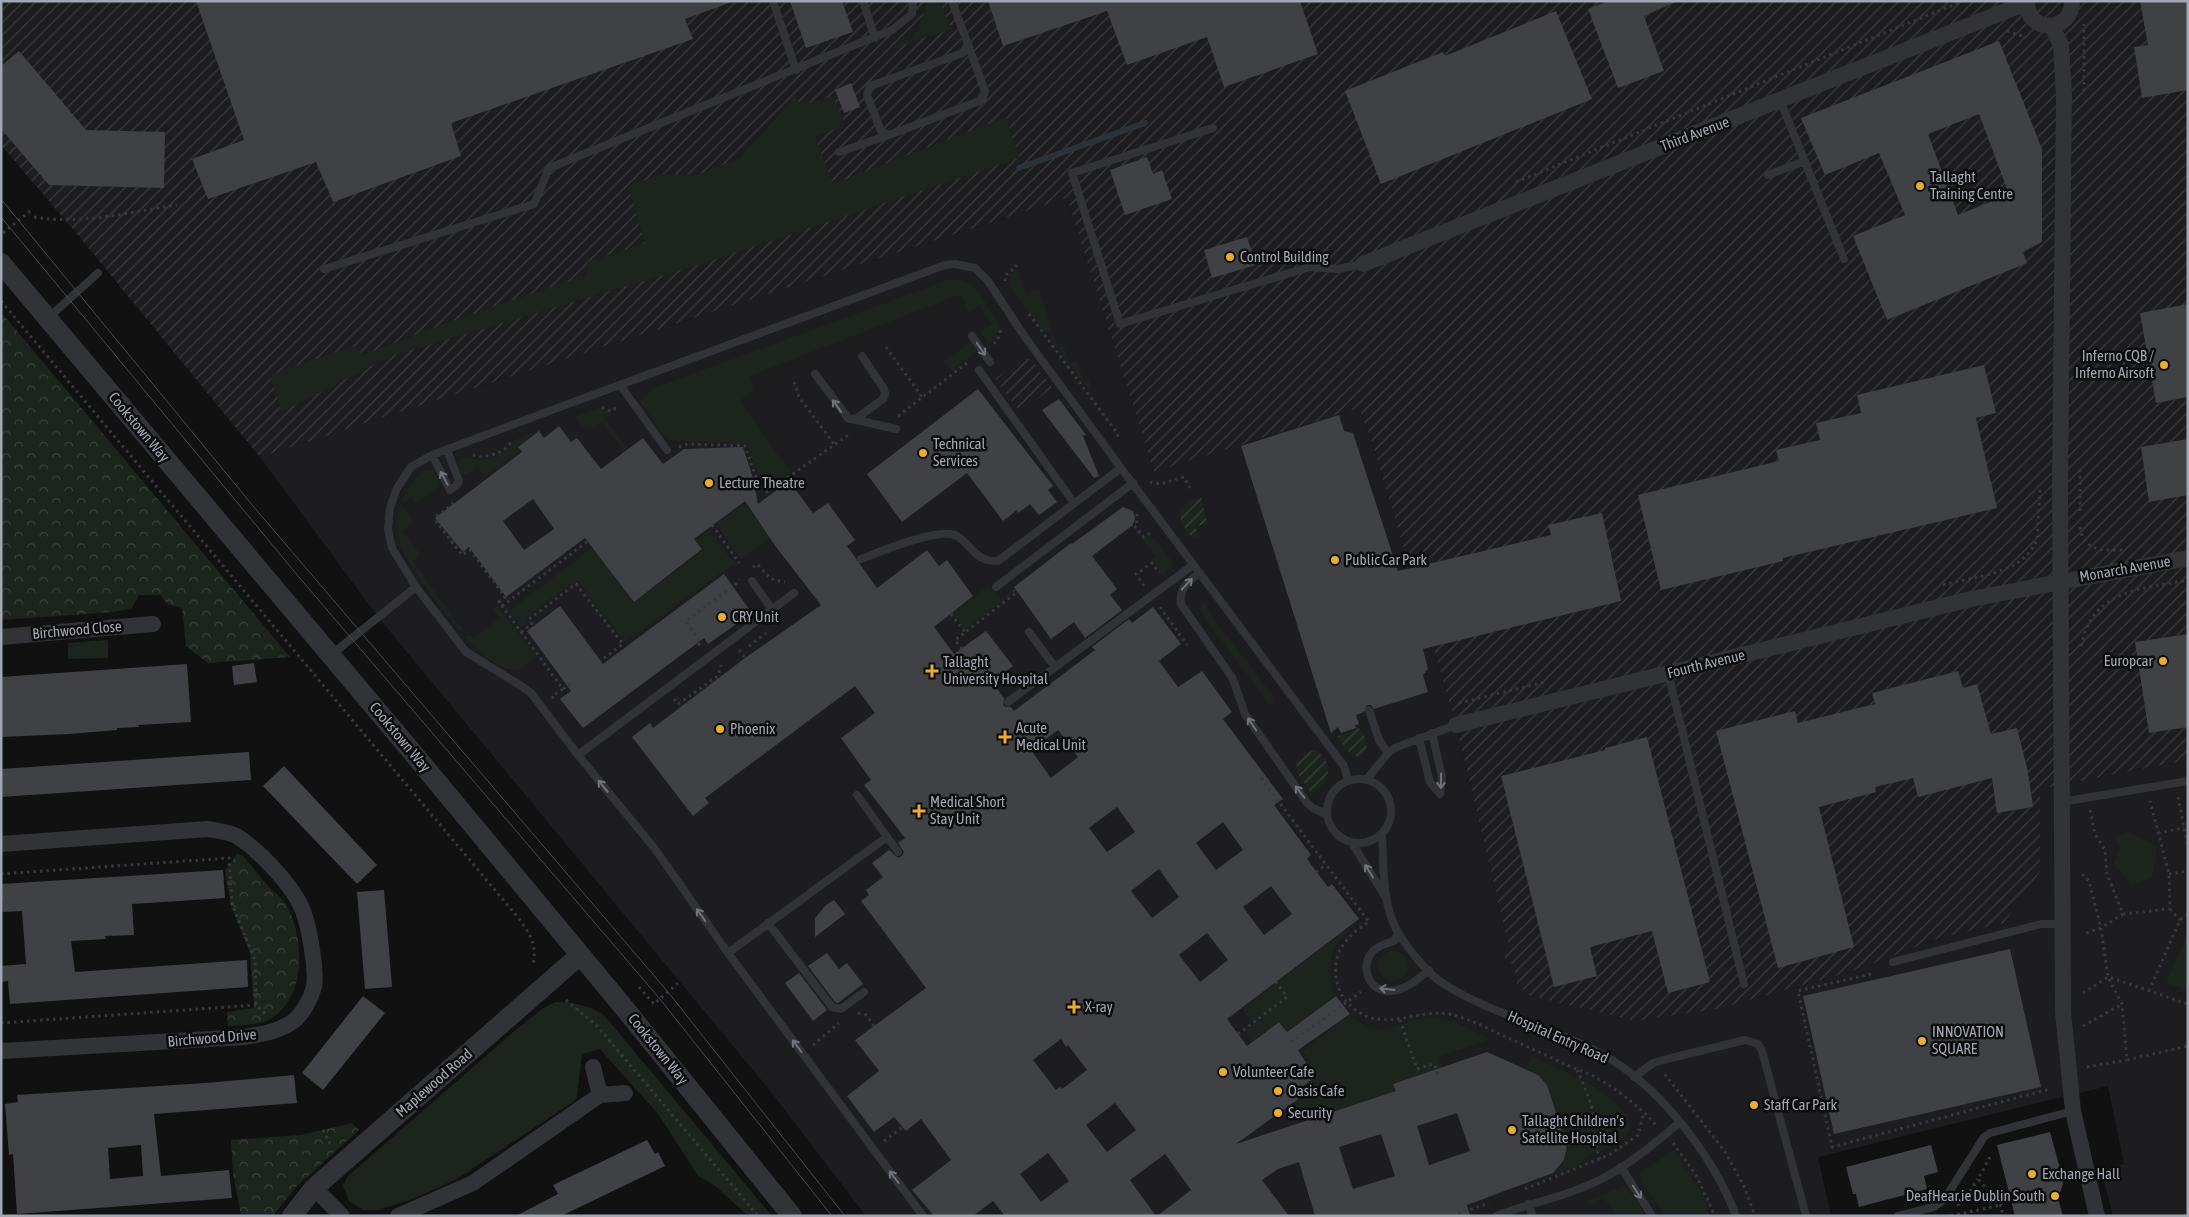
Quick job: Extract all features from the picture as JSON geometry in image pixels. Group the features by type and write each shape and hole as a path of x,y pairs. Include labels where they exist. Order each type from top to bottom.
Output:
{"street":[{"path":"2027,2 2031,18 2044,26 2052,26 2065,20 2072,7 2072,1"},
{"name":"Third Avenue","path":"1363,264 2027,2"},
{"path":"2052,26 2061,45 2064,96 2060,488 2063,1012 2073,1111 2097,1216"},
{"name":"Cookstown Way","path":"1,263 331,655 580,955 792,1216"},
{"name":"Monarch Avenue","path":"2061,580 2188,558"},
{"name":"Fourth Avenue","path":"1456,725 1971,599 2061,580"},
{"name":"Birchwood Close","path":"1,637 153,624"},
{"name":"Birchwood Drive","path":"1,844 208,829 236,835 274,868 303,910 312,946 314,986 306,1005 294,1022 273,1032 245,1037 1,1051"},
{"name":"Maplewood Road","path":"292,1216 314,1188 580,955"},
{"path":"593,1068 600,1095"},
{"path":"398,1216 473,1183 600,1095 626,1093"},
{"path":"314,1188 342,1216"}],"lane":[{"path":"773,1 796,70"},
{"path":"863,1 875,38"},
{"path":"324,269 534,204 549,168 875,38 892,30 912,14 914,1"},
{"path":"839,152 982,100 985,91 952,1"},
{"path":"889,135 881,131 867,95 870,86 963,53 968,44"},
{"path":"1780,100 1844,259"},
{"path":"1213,128 1072,173 1120,324 1310,267 1338,269 1363,264"},
{"path":"1768,175 1805,161"},
{"path":"923,1216 728,953 655,849 578,755 532,694 524,687 466,652 416,586 392,548 388,529 390,508 397,488 411,467 432,455 944,265 955,264 975,268 988,280 1010,314 1121,468 1344,766 1348,780"},
{"path":"48,318 98,274"},
{"path":"972,336 990,362"},
{"path":"850,419 857,418 883,399 885,394 884,389 862,356"},
{"path":"979,370 1074,503"},
{"path":"815,374 843,414 850,419 896,429"},
{"path":"620,385 667,450"},
{"path":"432,455 450,490 459,481 447,450"},
{"path":"861,559 919,538 951,534 957,536 987,561 998,561 1121,468"},
{"path":"996,587 1132,483"},
{"path":"1008,702 1193,565"},
{"path":"1198,573 1181,590 1181,604 1233,679 1245,714 1279,764 1307,803 1326,814"},
{"path":"752,581 772,609"},
{"path":"331,655 416,586"},
{"path":"578,755 794,593"},
{"path":"1029,632 1055,667"},
{"path":"1668,673 1744,984"},
{"path":"1369,710 1379,740 1388,753"},
{"name":"Fourth Avenue","path":"1367,779 1388,753 1397,747 1456,725"},
{"path":"1419,738 1430,782 1440,794 1442,777 1432,733"},
{"path":"1356,778 1367,779 1378,784 1386,792 1390,802 1391,813 1388,824 1382,834 1368,842 1352,843 1342,839 1334,832 1326,814 1330,794 1337,786 1348,780 1356,778"},
{"path":"2061,802 2188,781"},
{"path":"857,795 898,852"},
{"name":"Hospital Entry Road","path":"1382,834 1386,899"},
{"path":"728,953 887,837"},
{"name":"Hospital Entry Road","path":"1352,843 1386,899 1398,933 1440,982 1467,996 1600,1053 1634,1077 1680,1122 1704,1153 1717,1172 1736,1216"},
{"path":"768,922 832,1008 841,1010 864,992"},
{"path":"1893,962 2041,924 2061,924"},
{"path":"1398,933 1394,941 1374,950 1368,959 1367,976 1372,984 1378,988 1391,991 1403,988 1417,981 1428,970"},
{"path":"1634,1077 1653,1063 1671,1058 1745,1040 1758,1044 1770,1078 1806,1216"},
{"path":"1898,1216 1934,1207 1944,1200 1984,1137 1990,1133 2073,1111"},
{"path":"1496,1216 1528,1204 1552,1199 1608,1176 1680,1122"},
{"path":"1621,1167 1652,1216"},
{"path":"1528,1204 1533,1216"}],"path":[{"path":"1514,183 1963,1"},
{"path":"2084,18 2084,96"},
{"path":"2002,32 2010,32 2030,40"},
{"path":"34,217 59,221 82,220 177,205"},
{"path":"3,233 30,211"},
{"path":"1006,284 1005,276 1015,269 1017,263"},
{"path":"1,301 520,920 531,937 535,953 533,965"},
{"path":"1026,311 1117,433 1121,444"},
{"path":"667,450 688,444 745,446 757,480 767,492 856,429 875,432 997,341 1002,330 1001,324"},
{"path":"886,347 922,398"},
{"path":"794,382 798,397 834,444"},
{"path":"598,407 604,407 610,411 632,402"},
{"path":"451,460 471,454 478,457 486,456 507,448 514,438"},
{"path":"2080,461 2081,533 2086,543 2094,548 2108,550"},
{"path":"1144,477 1154,484 1184,477 1190,488"},
{"path":"1938,586 2008,569 2021,561 2034,548 2037,540 2040,482"},
{"path":"458,500 437,516 436,521 462,555 470,550 505,597 499,602 563,689"},
{"path":"1136,511 1137,516 1134,525 1143,537 1154,534 1159,541"},
{"path":"712,525 739,563"},
{"path":"502,606 588,541"},
{"path":"1162,578 1152,563 1136,574 1187,645"},
{"path":"746,572 757,564 771,579 778,582 784,581 794,593"},
{"path":"694,648 701,643 686,621 734,584 741,576"},
{"path":"962,648 955,640 1016,593 1006,580"},
{"path":"2080,648 2083,633 2090,619 2118,595 2188,580"},
{"path":"521,632 532,624 528,619 576,584 623,644 600,661"},
{"path":"951,614 965,632"},
{"path":"733,655 752,645 771,628"},
{"path":"666,689 678,704 718,676 721,665 727,660"},
{"path":"1459,703 1555,680"},
{"path":"558,704 552,696 572,683"},
{"path":"1261,778 1369,922 1344,942 1338,957 1336,974 1338,989 1346,1003 1361,1014 1387,1020 1400,1020 1421,1014 1450,1014 1471,1021 1594,1076"},
{"path":"2178,797 2188,848"},
{"path":"2150,801 2169,874 2170,909 2180,920"},
{"path":"2090,810 2095,834 2105,850 2107,874 2123,914"},
{"path":"2158,832 2184,828"},
{"path":"1,874 229,858 232,904 255,960 256,1005 269,1019"},
{"path":"1316,872 1326,865"},
{"path":"2169,874 2188,871"},
{"path":"2082,874 2089,881 2101,928 2108,978 2122,1004 2127,1060"},
{"path":"2083,934 2101,928 2123,914 2170,909"},
{"path":"2149,991 2180,920 2188,914"},
{"path":"1871,974 1798,991 1832,1147 2050,1089"},
{"path":"2083,993 2108,978 2188,1004"},
{"path":"1238,1034 1287,997 1276,982"},
{"path":"639,987 654,1004 678,983"},
{"path":"1292,1042 1372,984"},
{"path":"566,1000 597,1026 758,1216"},
{"path":"2083,1026 2122,1004"},
{"path":"1,1023 256,1005"},
{"path":"851,1012 866,1015 874,1026"},
{"path":"802,1052 822,1039 844,1019"},
{"path":"1400,1020 1417,1069 1434,1064 1439,1077"},
{"path":"2087,1067 2188,1046"},
{"path":"1577,1069 1589,1100 1594,1120 1595,1146 1600,1159"},
{"path":"1522,1191 1610,1155 1638,1134 1644,1112"},
{"path":"874,1149 902,1128"},
{"path":"323,1130 331,1146"},
{"path":"1991,1155 1978,1179 2001,1205 2002,1216"},
{"path":"1452,1216 1493,1202"},
{"path":"1951,1216 2001,1205"}],"shaded area":[{"path":"1,1 2188,1 2188,760 2040,789 2040,872 2004,923 1936,939 1853,971 1721,1008 1636,1021 1531,996 1517,985 1513,965 1503,956 1509,948 1456,725 1373,445 1359,408 1154,472 1067,198 260,457 77,234 1,145"},
{"name":"Tallaght University Hospital","path":"1067,198 1154,472 1359,408 1373,445 1456,725 1509,948 1504,956 1513,965 1517,985 1721,1008 1853,971 1936,939 2004,923 2040,872 2040,789 2188,760 2188,1216 2113,1216 2101,1170 2124,1164 2108,1086 1818,1157 1831,1216 866,1216 771,1092 378,617 260,457"},
{"path":"1025,357 1033,362 1052,388 1020,412 995,379"}],"green space":[{"path":"928,1 938,1 952,29 893,48 916,33"},
{"path":"795,96 802,105 833,96 845,125 815,137 833,184 1006,117 1019,158 704,263 391,356 282,412 270,375 354,346 363,355 463,317 587,275 587,262 645,243 628,186 663,174 696,175 740,158"},
{"path":"1017,271 1020,272 1026,292 1039,290 1051,325 1051,332 1045,333 1009,285 1009,274"},
{"path":"948,280 961,280 968,283 988,305 999,327 998,334 989,344 981,332 992,324 979,306 968,312 961,294 750,376 754,389 740,401 790,472 774,484 765,482 760,478 746,444 668,440 639,401 646,397 651,389"},
{"path":"1,312 290,657 208,663 186,646 182,608 167,604 161,595 139,595 132,608 114,612 1,620"},
{"path":"1053,334 1058,347 1064,346 1069,363 1077,362 1083,380 1089,380 1091,389 1083,383 1049,337"},
{"path":"969,343 974,346 976,352 952,371 944,361"},
{"path":"599,408 609,413 604,417 627,448 623,451 602,422 590,430 579,423 577,416"},
{"path":"538,431 515,448 518,452 485,476 478,467 467,474 462,474 458,468 458,461 469,458 481,460 491,458 505,451 515,440"},
{"path":"427,470 433,471 439,481 439,486 417,503 411,498 402,504 414,522 403,531 421,555 413,561 459,626 463,628 461,631 420,578 405,555 398,536 397,525 400,503 411,484"},
{"path":"1201,497 1207,523 1195,527 1199,537 1196,539 1192,538 1181,522 1180,509 1192,500"},
{"path":"740,505 747,507 771,538 741,560 716,524"},
{"path":"708,531 735,563 625,642 577,580 525,617 527,622 521,627 509,611 593,547 634,602 704,550 696,540"},
{"path":"1147,536 1153,537 1173,563 1171,568 1162,575 1152,561 1156,557 1142,539"},
{"path":"989,585 1000,599 1013,589 1015,592 965,630 952,613"},
{"path":"1201,603 1207,605 1209,612 1272,695 1275,700 1273,703 1269,704 1204,617 1200,611"},
{"path":"497,606 537,657 518,670 505,668 497,664 465,637 469,635 473,639 500,618 493,609"},
{"path":"108,641 108,658 68,659 68,643"},
{"path":"1359,728 1366,742 1366,750 1362,757 1354,755 1347,750 1338,736"},
{"path":"1316,750 1326,761 1328,771 1322,785 1311,793 1298,774 1296,763 1306,753"},
{"path":"2129,832 2157,847 2152,878 2131,886 2121,871 2113,865 2120,848 2116,838"},
{"path":"237,854 242,855 286,904 297,933 299,966 291,997 282,1009 265,1021 228,1026 227,1012 254,1008 250,953 231,906 225,871"},
{"path":"1360,920 1343,937 1333,954 1329,973 1334,996 1287,1031 1279,1021 1251,1042 1245,1031 1254,1024 1242,1009"},
{"path":"2188,933 2188,990 2166,983"},
{"path":"1393,951 1404,955 1408,966 1404,977 1393,981 1382,977 1378,966 1382,955"},
{"path":"555,1002 580,1005 603,1014 772,1216 748,1216 714,1185 698,1176 659,1115 600,1049 582,1054 577,1097 573,1102 457,1179 415,1198 378,1210 363,1210 349,1201 343,1186 347,1177 512,1033 542,1009"},
{"path":"1350,1015 1363,1024 1384,1029 1424,1019 1444,1019 1464,1026 1490,1039 1438,1057 1445,1075 1422,1074 1394,1084 1396,1091 1308,1121 1279,1081 1309,1059 1303,1051"},
{"path":"1532,1057 1577,1077 1612,1099 1624,1111 1630,1123 1627,1136 1610,1147 1589,1155 1575,1167 1555,1174 1564,1162 1567,1146 1547,1085 1538,1075 1526,1069"},
{"path":"352,1123 359,1130 296,1187 273,1216 229,1216 241,1215 233,1173 231,1140 301,1135"},
{"path":"1674,1150 1704,1196 1710,1216 1666,1216 1642,1183 1640,1173"},
{"path":"1625,1185 1643,1211 1643,1216 1617,1216 1603,1197 1592,1206 1587,1201"}],"building":[{"path":"196,1 729,1 729,3 685,19 693,39 451,123 461,156 333,202 316,162 208,199 192,159 244,140"},
{"path":"790,1 842,1 853,32 806,48"},
{"path":"988,1 1300,1 1318,54 1224,87 1207,37 1127,65 1107,11 1003,46"},
{"path":"1608,1 1678,1 1644,16 1664,71 1618,88 1588,9"},
{"path":"2140,1 2188,1 2188,90 2142,98 2134,47 2148,45"},
{"path":"1556,11 1592,99 1381,184 1345,91 1443,52 1445,56"},
{"name":"Tallaght Training Centre","path":"1999,41 2042,149 2042,242 2023,252 2027,263 1887,320 1853,236 1905,215 1879,153 1825,175 1801,118","holes":["1979,114 2009,194 1958,215 1928,134"]},
{"path":"19,51 86,130 165,132 164,188 49,185 1,129 1,66"},
{"path":"851,83 860,107 844,113 835,90"},
{"path":"1147,157 1153,174 1162,170 1172,199 1125,215 1110,170"},
{"name":"Control Building","path":"1247,237 1256,265 1212,278 1204,250"},
{"path":"2188,304 2188,397 2156,403 2140,313"},
{"path":"1984,365 1996,413 1976,418 1997,508 1783,558 1783,561 1661,590 1638,495 1779,461 1776,450 1820,440 1816,423 1861,413 1857,395"},
{"path":"978,389 1053,486 1048,490 1057,502 1039,515 1030,504 1018,513 1017,510 1003,521 967,473 902,522 867,474"},
{"path":"1059,399 1086,435 1083,436 1099,476 1094,478 1042,410"},
{"name":"Public Car Park","path":"1339,415 1344,431 1353,433 1398,571 1551,535 1548,525 1602,513 1621,601 1423,649 1428,669 1423,675 1428,692 1374,709 1371,705 1367,705 1364,712 1356,715 1359,724 1355,725 1356,728 1341,733 1338,727 1331,733 1241,446"},
{"path":"559,426 571,442 577,438 601,469 643,438 663,464 684,449 743,447 753,478 758,504 789,481 813,513 828,503 855,540 847,546 877,588 927,550 939,566 947,560 973,596 934,627 954,654 986,631 1013,666 992,682 1004,698 1003,705 1011,707 1014,711 1095,650 1092,647 1129,619 1132,623 1153,607 1181,644 1159,661 1178,687 1202,671 1232,712 1223,719 1283,799 1274,805 1311,855 1307,859 1328,887 1332,884 1359,919 1227,1019 1247,1046 1279,1022 1287,1032 1336,996 1350,1014 1298,1050 1315,1077 1303,1086 1308,1092 1236,1144 1396,1091 1393,1084 1487,1052 1538,1075 1547,1085 1567,1146 1564,1160 1553,1173 1467,1205 1470,1216 1315,1216 1299,1162 1278,1169 1262,1180 1289,1216 1157,1216 1191,1190 1165,1154 1130,1180 1156,1216 1005,1216 993,1201 973,1216 934,1216 912,1190 951,1160 921,1119 906,1131 894,1117 874,1132 847,1096 879,1071 855,1040 926,988 861,901 869,895 866,890 883,877 872,863 889,850 898,858 904,852 898,843 905,838 864,785 871,780 841,738 875,713 855,686 705,798 709,803 693,816 632,737 650,723 653,728 745,658 821,605 776,547 745,501 694,539 702,549 634,602 585,538 506,597 469,547 463,552 435,518 522,452 518,447 539,431 544,438","holes":["533,499 554,529 524,550 503,521","1058,730 1078,757 1051,778 1031,750","1117,807 1135,832 1107,852 1089,828","1223,822 1243,850 1216,870 1196,843","1159,869 1179,897 1152,918 1131,891","1271,886 1292,914 1264,935 1243,907","1207,933 1228,960 1200,982 1179,955","1061,1039 1066,1047 1068,1045 1087,1070 1062,1089 1060,1087 1056,1090 1033,1060","1115,1103 1136,1130 1107,1152 1086,1125","1457,1113 1470,1151 1429,1165 1417,1126","1381,1134 1395,1176 1353,1189 1339,1147","1048,1153 1069,1181 1041,1202 1020,1174"]},
{"path":"2188,439 2188,495 2149,502 2141,447"},
{"path":"1123,507 1133,511 1135,518 1133,525 1092,556 1117,589 1110,595 1122,610 1085,638 1074,622 1051,639 1014,587 1071,543"},
{"path":"724,574 752,613 708,644 704,638 583,728 560,699 571,691 527,631 560,606 603,664"},
{"path":"2188,634 2188,727 2149,733 2135,642"},
{"path":"254,663 257,682 234,685 232,666"},
{"path":"187,664 191,722 138,725 139,727 117,728 117,730 69,734 1,737 1,677"},
{"path":"1958,671 1963,688 1977,684 1991,734 2017,728 2028,772 2033,807 1997,813 1992,778 1918,797 1913,778 1875,787 1876,792 1819,807 1854,947 1778,968 1716,731 1795,711 1798,723 1875,704 1872,693"},
{"path":"1647,737 1710,982 1668,993 1652,931 1590,947 1597,976 1554,987 1501,776 1605,750 1605,748"},
{"path":"249,752 251,780 1,797 1,769"},
{"path":"284,766 377,865 357,884 263,786"},
{"path":"223,870 225,898 132,904 134,935 105,936 106,939 71,941 75,972 247,960 248,987 10,1004 8,981 1,982 1,966 26,964 22,911 3,912 1,884"},
{"path":"384,890 392,987 365,989 357,892"},
{"path":"834,900 845,914 815,937 815,918 826,905"},
{"name":"INNOVATION SQUARE","path":"2010,949 2041,1087 1834,1134 1803,996"},
{"path":"827,953 839,969 847,963 863,984 838,1003 835,1002 808,966"},
{"path":"799,973 827,1010 813,1021 785,983"},
{"path":"363,996 385,1013 323,1090 302,1073"},
{"path":"294,1075 297,1103 154,1114 161,1176 229,1170 232,1198 17,1214 13,1154 9,1155 5,1104 18,1102 17,1095 206,1083","holes":["141,1145 143,1176 110,1179 108,1148"]},
{"name":"Exchange Hall","path":"2050,1132 2063,1179 2058,1198 2063,1216 2015,1216 1997,1145"},
{"path":"647,1140 655,1154 658,1152 665,1166 561,1216 516,1216 558,1194 553,1185"},
{"path":"1931,1145 1938,1172 1924,1176 1927,1189 1859,1207 1856,1194 1853,1194 1846,1167"}],"waterway":[{"path":"1019,168 1145,123"}],"tram line":[{"path":"1,199 253,506 668,992 845,1216"},
{"path":"1,217 298,576 660,999 832,1216"}],"place":[{"name":"Tallaght Training Centre","path":"1920,186"},
{"name":"Control Building","path":"1230,257"},
{"name":"Inferno CQB / Inferno Airsoft","path":"2164,365"},
{"name":"Technical Services","path":"923,453"},
{"name":"Lecture Theatre","path":"709,483"},
{"name":"Public Car Park","path":"1335,560"},
{"name":"CRY Unit","path":"722,617"},
{"name":"Europcar","path":"2163,661"},
{"name":"Tallaght University Hospital","path":"932,671"},
{"name":"Phoenix","path":"720,729"},
{"name":"Acute Medical Unit","path":"1005,737"},
{"name":"Medical Short Stay Unit","path":"919,811"},
{"name":"X-ray","path":"1074,1007"},
{"name":"INNOVATION SQUARE","path":"1922,1041"},
{"name":"Volunteer Cafe","path":"1223,1072"},
{"name":"Oasis Cafe","path":"1278,1091"},
{"name":"Staff Car Park","path":"1754,1105"},
{"name":"Security","path":"1278,1113"},
{"name":"Tallaght Children’s Satellite Hospital","path":"1512,1130"},
{"name":"Exchange Hall","path":"2032,1174"},
{"name":"DeafHear.ie Dublin South","path":"2055,1196"}]}
